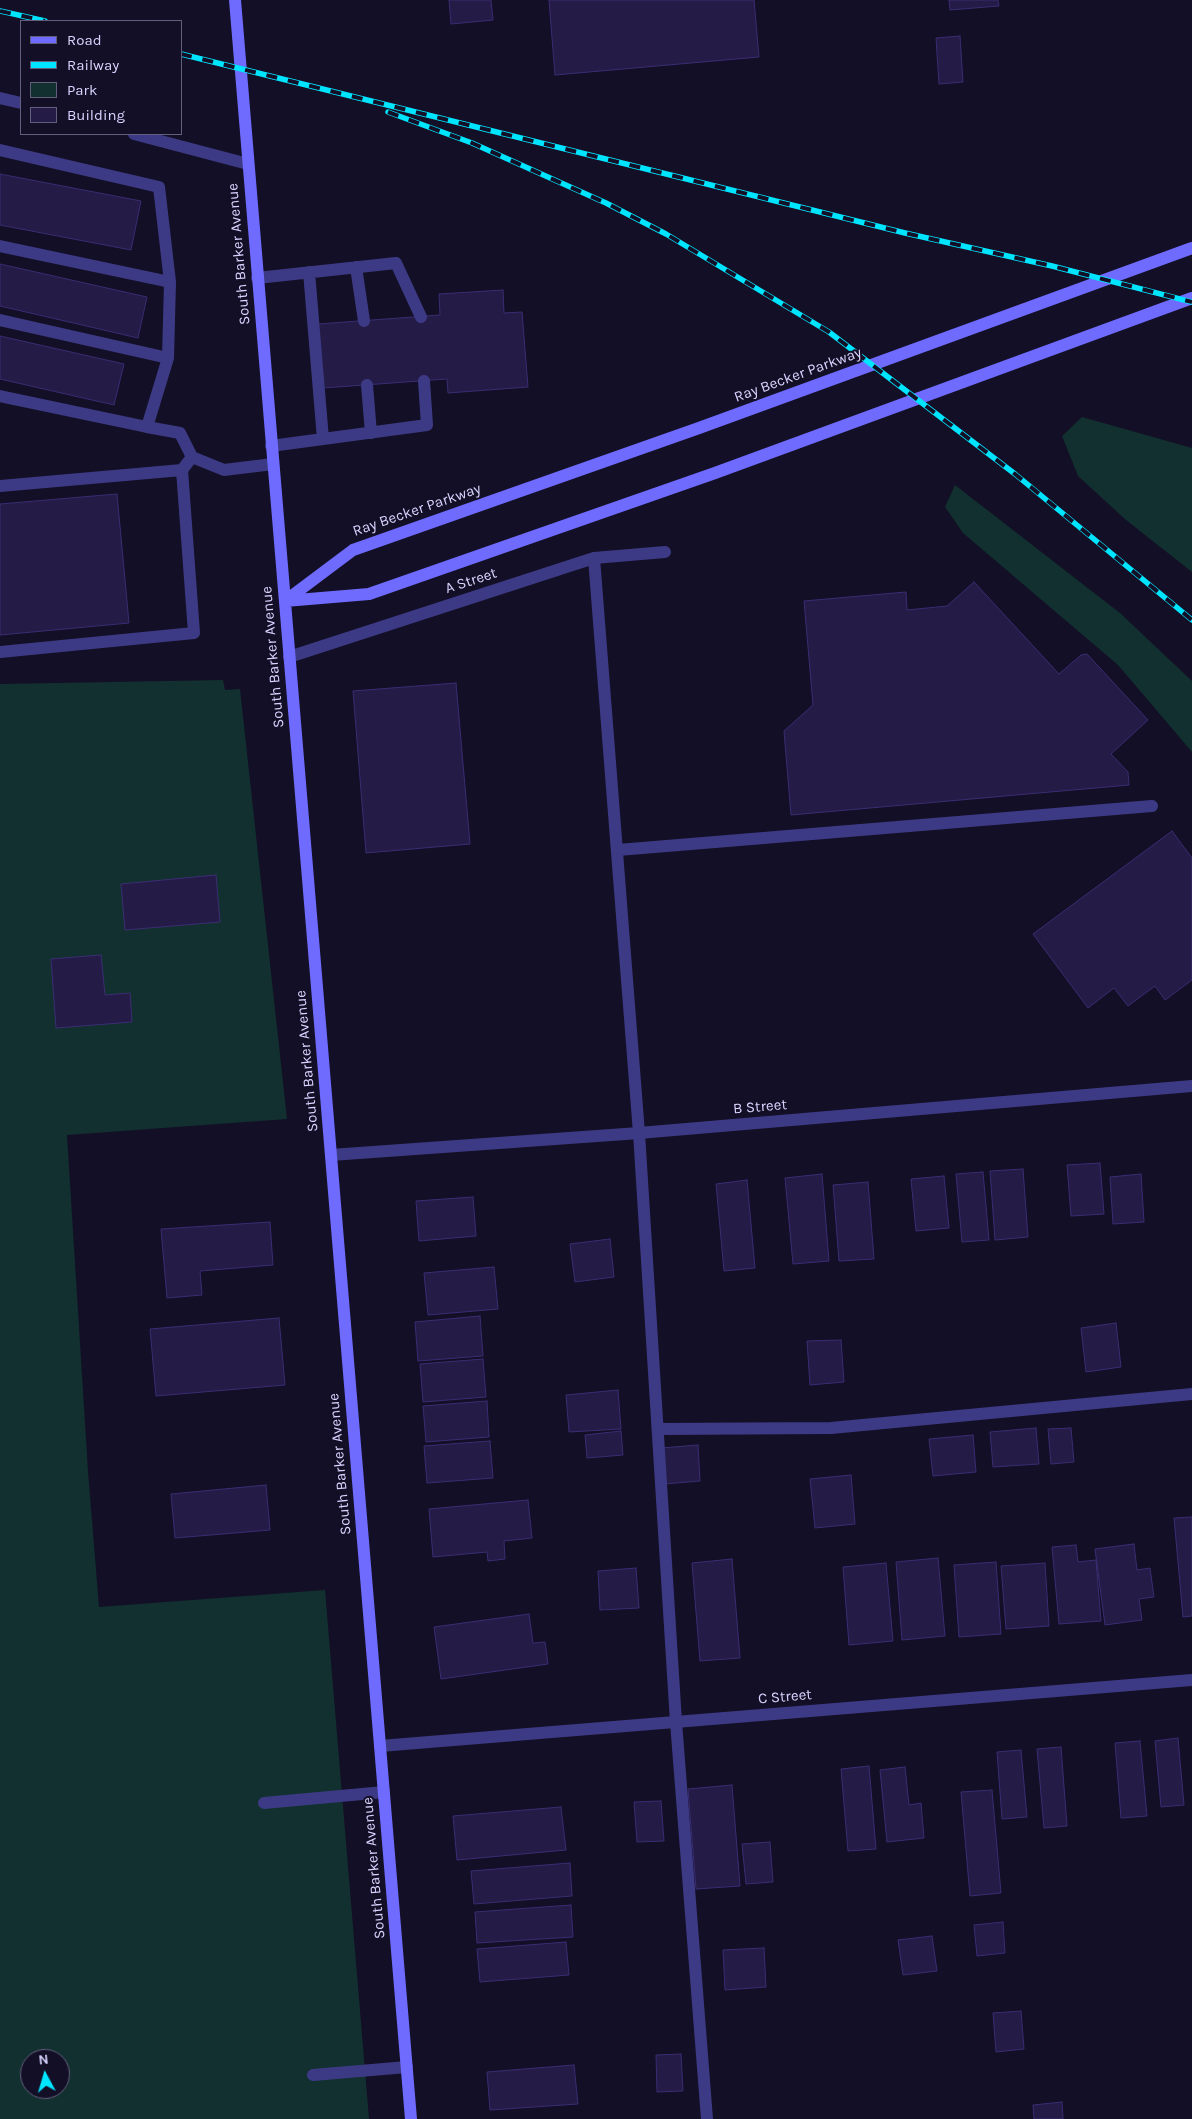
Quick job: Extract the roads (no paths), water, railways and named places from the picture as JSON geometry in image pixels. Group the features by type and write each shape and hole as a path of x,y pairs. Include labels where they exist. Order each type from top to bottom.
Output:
{"main road":[{"name":"South Barker Avenue","path":"235,0 411,2119"},
{"name":"Ray Becker Parkway","path":"284,601 353,550 699,428 1192,248"},
{"path":"284,601 369,594 715,473 1192,298"}],"street":[{"path":"0,98 20,103"},
{"path":"138,135 248,164"},
{"path":"0,150 159,187 170,282 168,358 147,427"},
{"path":"0,246 170,282"},
{"path":"257,278 396,263 421,317"},
{"path":"356,268 364,321"},
{"path":"309,272 323,439"},
{"path":"0,320 168,358"},
{"path":"271,446 427,425 424,381"},
{"path":"367,386 371,433"},
{"path":"0,396 180,433 192,456 224,470 273,464"},
{"path":"0,652 194,634 182,470 192,456"},
{"path":"0,486 182,470"},
{"name":"A Street","path":"290,657 594,558 666,552"},
{"path":"594,558 639,1133 676,1722 707,2119"},
{"path":"618,850 1152,806"},
{"name":"B Street","path":"331,1155 639,1133 1192,1086"},
{"path":"658,1429 831,1428 1192,1394"},
{"name":"C Street","path":"380,1746 1192,1680"},
{"path":"264,1803 384,1792"},
{"path":"313,2075 407,2067"}],"railway":[{"path":"0,11 40,20"},
{"path":"182,54 905,233 1052,266 1192,302"},
{"path":"388,112 472,143 606,203 666,234 829,332 1015,474 1192,620"}]}
